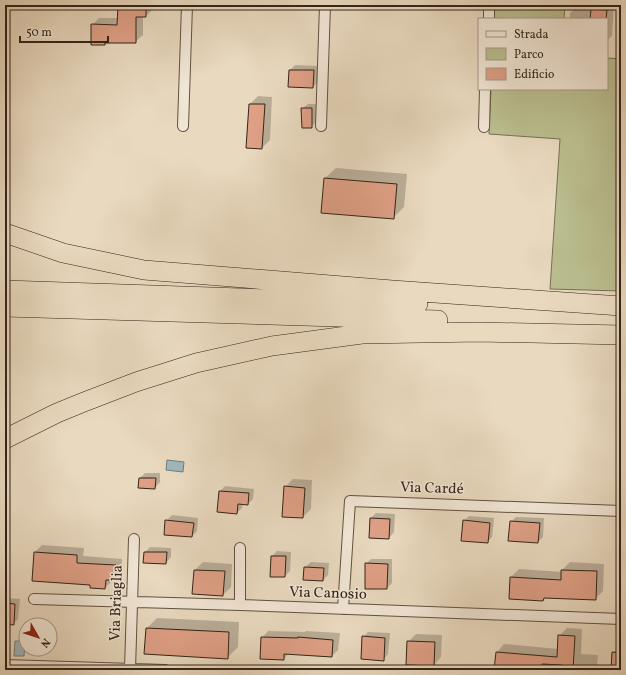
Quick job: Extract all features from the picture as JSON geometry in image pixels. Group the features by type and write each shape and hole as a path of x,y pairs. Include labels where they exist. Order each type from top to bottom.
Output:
{"highway":[{"path":"5,234 64,253 144,270 384,290 621,306"},
{"path":"5,290 179,304 509,322 621,331"},
{"path":"5,307 179,304 621,310"},
{"path":"5,439 57,413 136,382 196,363 272,346 362,334 480,332 621,335"}],"street":[{"path":"183,126 187,5"},
{"path":"321,126 325,5"},
{"path":"489,5 489,18"},
{"path":"484,127 485,90"},
{"name":"Via Cardé","path":"343,609 350,501 621,511"},
{"name":"Via Briaglia","path":"130,669 134,539"},
{"path":"240,548 240,605"},
{"name":"Via Canosio","path":"34,599 621,619"},
{"path":"5,665 165,670"}],"green space":[{"path":"494,5 565,5 564,18 494,18"},
{"path":"608,58 621,59 621,291 550,289 560,139 489,134 491,90 608,90"}],"water":[{"path":"167,460 184,462 183,472 166,470"},
{"path":"15,641 18,641 18,656 14,656"}],"building":[{"path":"118,5 138,5 138,8 146,8 146,17 136,17 136,43 105,43 105,45 91,45 91,24 117,25"},
{"path":"591,9 607,10 606,18 590,18"},
{"path":"289,70 314,70 313,88 288,87"},
{"path":"249,104 265,104 262,149 246,148"},
{"path":"301,108 312,108 312,128 302,128"},
{"path":"324,178 397,184 394,219 321,213"},
{"path":"139,478 156,478 155,489 138,488"},
{"path":"284,486 305,488 303,518 282,517"},
{"path":"219,491 249,493 248,505 238,504 237,514 217,512"},
{"path":"370,518 390,519 389,539 369,538"},
{"path":"165,520 194,523 192,537 164,535"},
{"path":"463,520 490,523 488,543 461,541"},
{"path":"510,521 540,523 538,543 508,541"},
{"path":"34,552 77,555 77,563 116,565 115,580 106,580 105,589 90,588 90,585 32,581"},
{"path":"144,552 167,552 166,564 143,563"},
{"path":"271,556 286,556 285,577 270,577"},
{"path":"365,563 388,564 387,589 365,589"},
{"path":"304,567 324,568 323,581 303,580"},
{"path":"194,570 225,571 223,596 192,594"},
{"path":"561,570 597,571 596,600 544,598 543,601 509,599 510,577 561,580"},
{"path":"5,603 15,604 14,625 5,624"},
{"path":"146,628 229,632 228,659 144,654"},
{"path":"558,635 575,636 573,670 562,670 562,665 542,664 542,670 494,670 496,652 557,657"},
{"path":"362,636 385,638 384,661 361,659"},
{"path":"261,637 298,637 333,640 332,657 284,654 284,660 260,659"},
{"path":"407,641 435,642 434,666 406,665"},
{"path":"612,652 621,653 621,670 611,670"}]}
